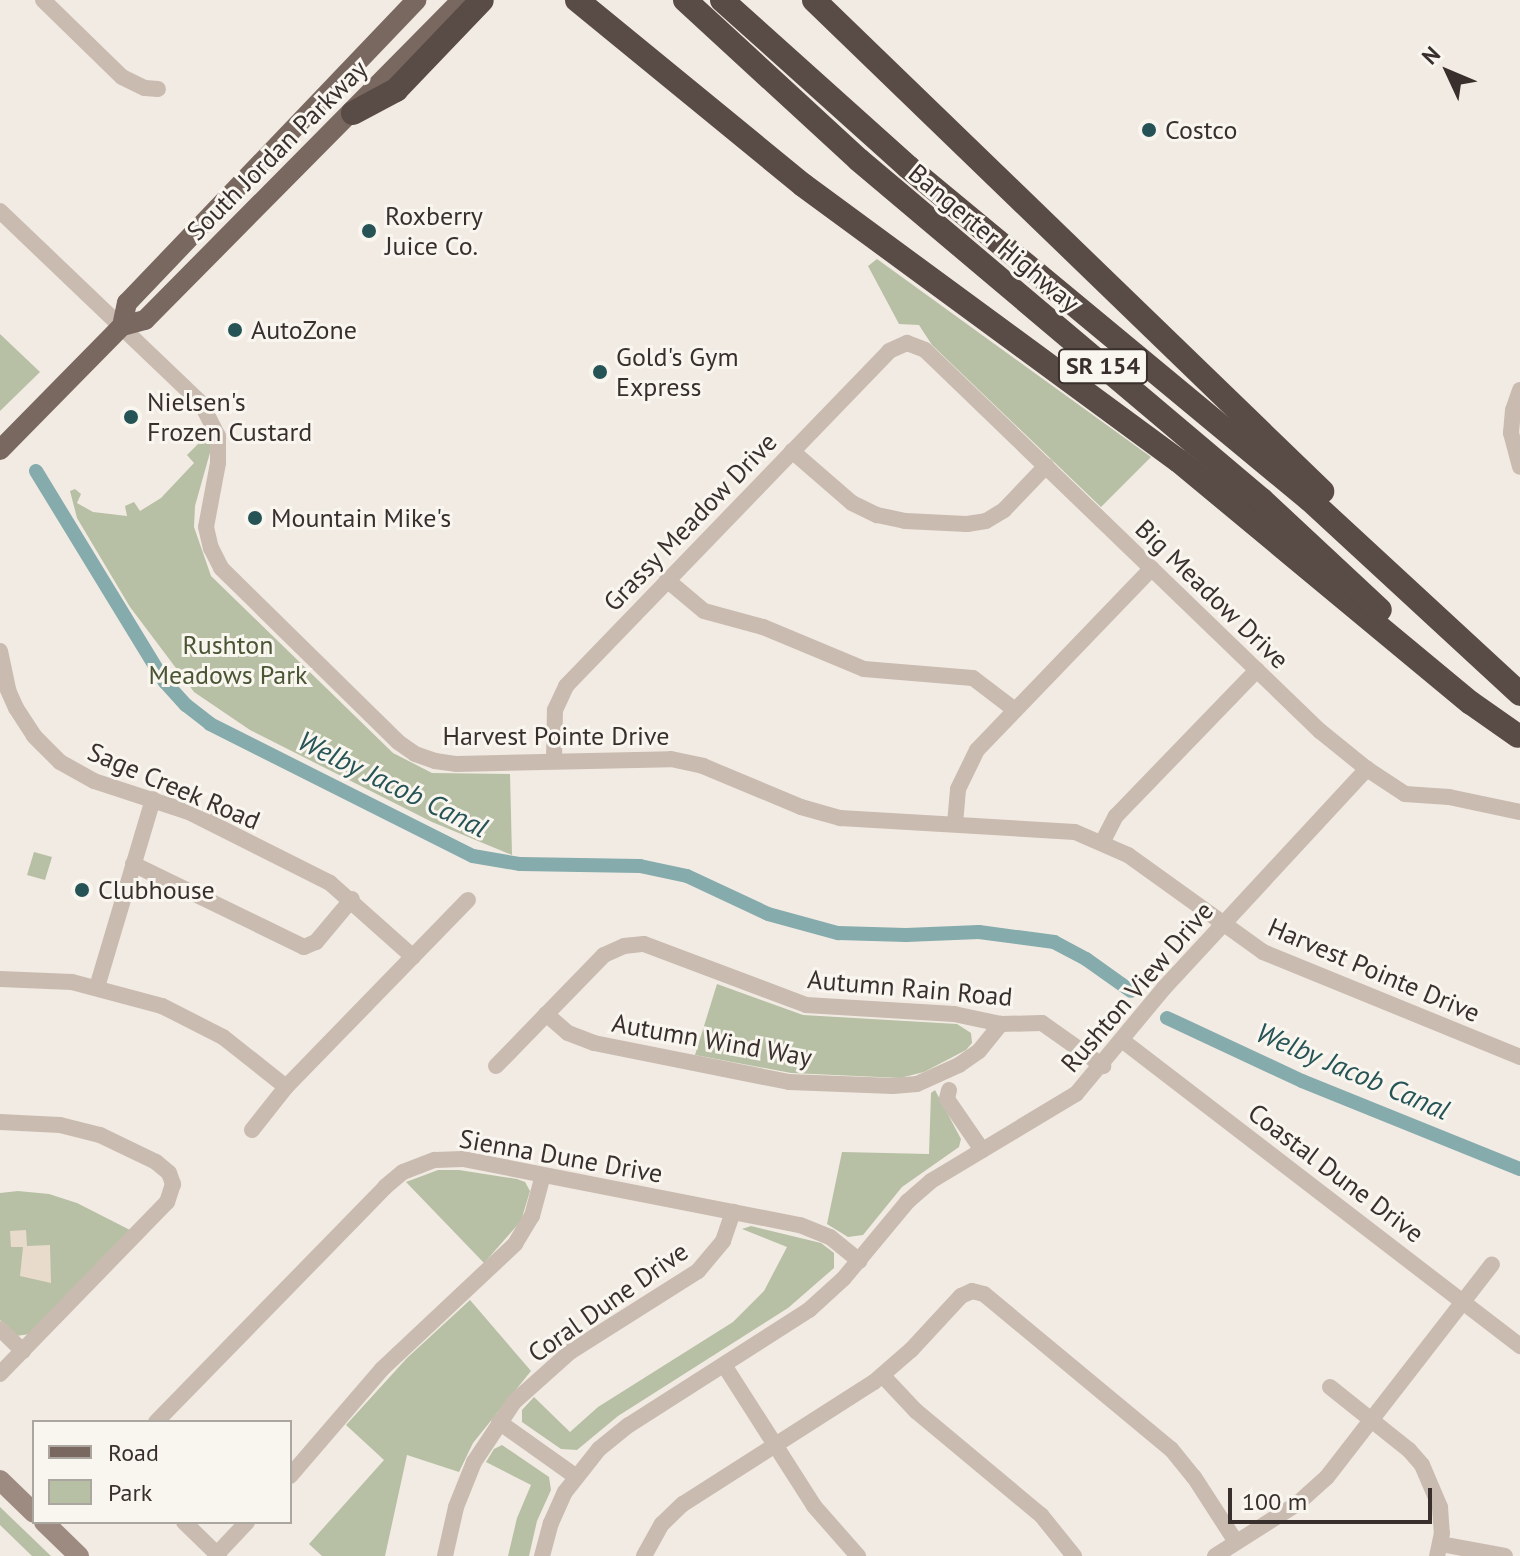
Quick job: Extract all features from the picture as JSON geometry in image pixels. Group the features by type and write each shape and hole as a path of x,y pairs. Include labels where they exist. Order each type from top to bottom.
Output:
{"highway":[{"path":"353,113 396,90 482,0"},
{"path":"577,0 803,185 1179,461 1372,623 1519,737"},
{"path":"593,0 645,54"},
{"name":"Bangerter Highway","path":"685,0 859,160 1262,500 1519,737"},
{"name":"Bangerter Highway","path":"722,0 956,208 1310,500 1520,694"},
{"path":"814,0 1308,477 1491,665"}],"main road":[{"name":"South Jordan Parkway","path":"122,326 127,303 417,0"},
{"name":"South Jordan Parkway","path":"0,450 122,326 145,320 462,0"},
{"path":"0,1480 32,1511"},
{"path":"46,1524 79,1556"}],"street":[{"path":"43,0 122,77 145,88 158,89"},
{"name":"Harvest Pointe Drive","path":"0,211 194,394 214,425 219,454 206,527 215,559 228,578 415,754 446,763 554,760 688,762 827,815 1066,830 1103,841 1128,855 1271,956 1520,1057"},
{"name":"Grassy Meadow Drive","path":"554,760 555,710 562,692 889,351 907,343"},
{"name":"Big Meadow Drive","path":"907,343 925,350 1328,738 1367,769 1400,793 1449,797 1520,812"},
{"path":"1520,390 1511,433 1520,467"},
{"path":"792,451 852,503 891,518 920,522 967,524 986,521 1004,510 1046,466"},
{"path":"955,824 955,799 965,768 1015,710 1152,568"},
{"path":"667,580 704,611 763,627 864,669 973,678 1015,710"},
{"name":"Sage Creek Road","path":"0,651 8,690 16,708 45,749 82,775 189,812 330,883 352,899 413,957"},
{"path":"1103,841 1116,816 1257,670"},
{"name":"Rushton View Drive","path":"542,1556 557,1507 575,1476 613,1436 809,1310 860,1261 918,1191 978,1143 1061,1106 1103,1066 1158,995 1367,769"},
{"path":"97,987 153,799"},
{"path":"133,864 304,947 313,944 352,899"},
{"path":"252,1130 286,1087 468,900"},
{"name":"Autumn Rain Road","path":"496,1066 604,955 624,946 644,944 794,1003 954,1014 1001,1024 1042,1023 1103,1066"},
{"path":"0,979 46,980 97,987 152,1002 204,1025 243,1049 286,1087"},
{"name":"Autumn Wind Way","path":"546,1014 568,1033 585,1041 789,1082 907,1086 945,1083 979,1051 1001,1024"},
{"name":"Coastal Dune Drive","path":"1123,1041 1465,1300 1520,1346"},
{"path":"945,1083 947,1099 964,1128 978,1143"},
{"path":"0,1122 60,1125 100,1135 156,1162 169,1173 173,1184 167,1202 0,1374"},
{"name":"Sienna Dune Drive","path":"158,1420 403,1172 426,1163 454,1159 810,1228 830,1237 860,1261"},
{"path":"292,1474 382,1369 515,1244 532,1216 543,1175"},
{"name":"Coral Dune Drive","path":"445,1556 464,1484 499,1422 532,1384 570,1352 705,1265 723,1241 733,1212"},
{"path":"1215,1556 1318,1486 1492,1264"},
{"path":"644,1556 662,1524 683,1504 883,1376 961,1296 972,1291 984,1294 1171,1449 1194,1477 1236,1542"},
{"path":"0,1329 23,1351"},
{"path":"724,1365 822,1517 858,1556"},
{"path":"883,1376 916,1411 1041,1515 1074,1556"},
{"path":"1330,1387 1409,1450 1431,1479 1442,1522 1439,1550 1505,1556"},
{"path":"499,1422 575,1476"},
{"path":"186,1524 218,1555 245,1524"}],"green space":[{"path":"877,259 1151,457 1101,507 932,345 919,325 899,324 868,266"},
{"path":"0,334 40,372 0,411"},
{"name":"Rushton Meadows Park","path":"203,439 210,442 211,449 195,506 194,527 211,576 393,753 432,773 510,774 512,855 432,822 250,730 194,692 130,607 77,518 70,491 75,489 81,494 77,503 93,512 127,516 125,506 134,502 140,511 161,498 194,463 187,455"},
{"path":"34,852 52,857 45,880 27,875"},
{"path":"717,984 803,1015 957,1024 971,1033 972,1043 966,1050 924,1072 900,1078 791,1073 695,1055"},
{"path":"935,1090 961,1139 959,1147 902,1187 863,1235 848,1237 827,1224 842,1152 929,1154 931,1093"},
{"path":"438,1170 517,1179 525,1182 530,1191 521,1221 484,1263 406,1182"},
{"path":"0,1193 49,1194 77,1203 130,1230 30,1334 16,1336 0,1320"},
{"path":"751,1226 821,1243 834,1253 834,1268 788,1308 618,1416 577,1450 561,1449 522,1422 522,1410 534,1397 570,1432 598,1407 733,1322 764,1291 787,1247 742,1229"},
{"path":"470,1300 531,1371 473,1443 459,1472 407,1455 385,1556 322,1556 309,1544 384,1460 346,1425 407,1358"},
{"path":"502,1445 549,1477 551,1490 537,1521 529,1556 508,1556 517,1518 531,1485 486,1462 494,1449"},
{"path":"0,1507 51,1556 32,1556 0,1525"}],"shaded area":[{"path":"26,1230 27,1246 50,1245 51,1283 20,1276 23,1247 11,1247 10,1231"}],"waterway":[{"name":"Welby Jacob Canal","path":"36,471 165,682 186,705 210,724 473,856 520,864 640,866 687,876 768,914 838,933 906,935 979,932 1054,942 1086,959 1131,991"},
{"name":"Welby Jacob Canal","path":"1167,1018 1302,1081 1520,1169"}],"place":[{"name":"Costco","path":"1149,130"},
{"name":"Roxberry Juice Co.","path":"369,231"},
{"name":"AutoZone","path":"235,330"},
{"name":"Gold's Gym Express","path":"600,372"},
{"name":"Nielsen's Frozen Custard","path":"131,417"},
{"name":"Mountain Mike's","path":"255,518"},
{"name":"Clubhouse","path":"82,890"}]}
